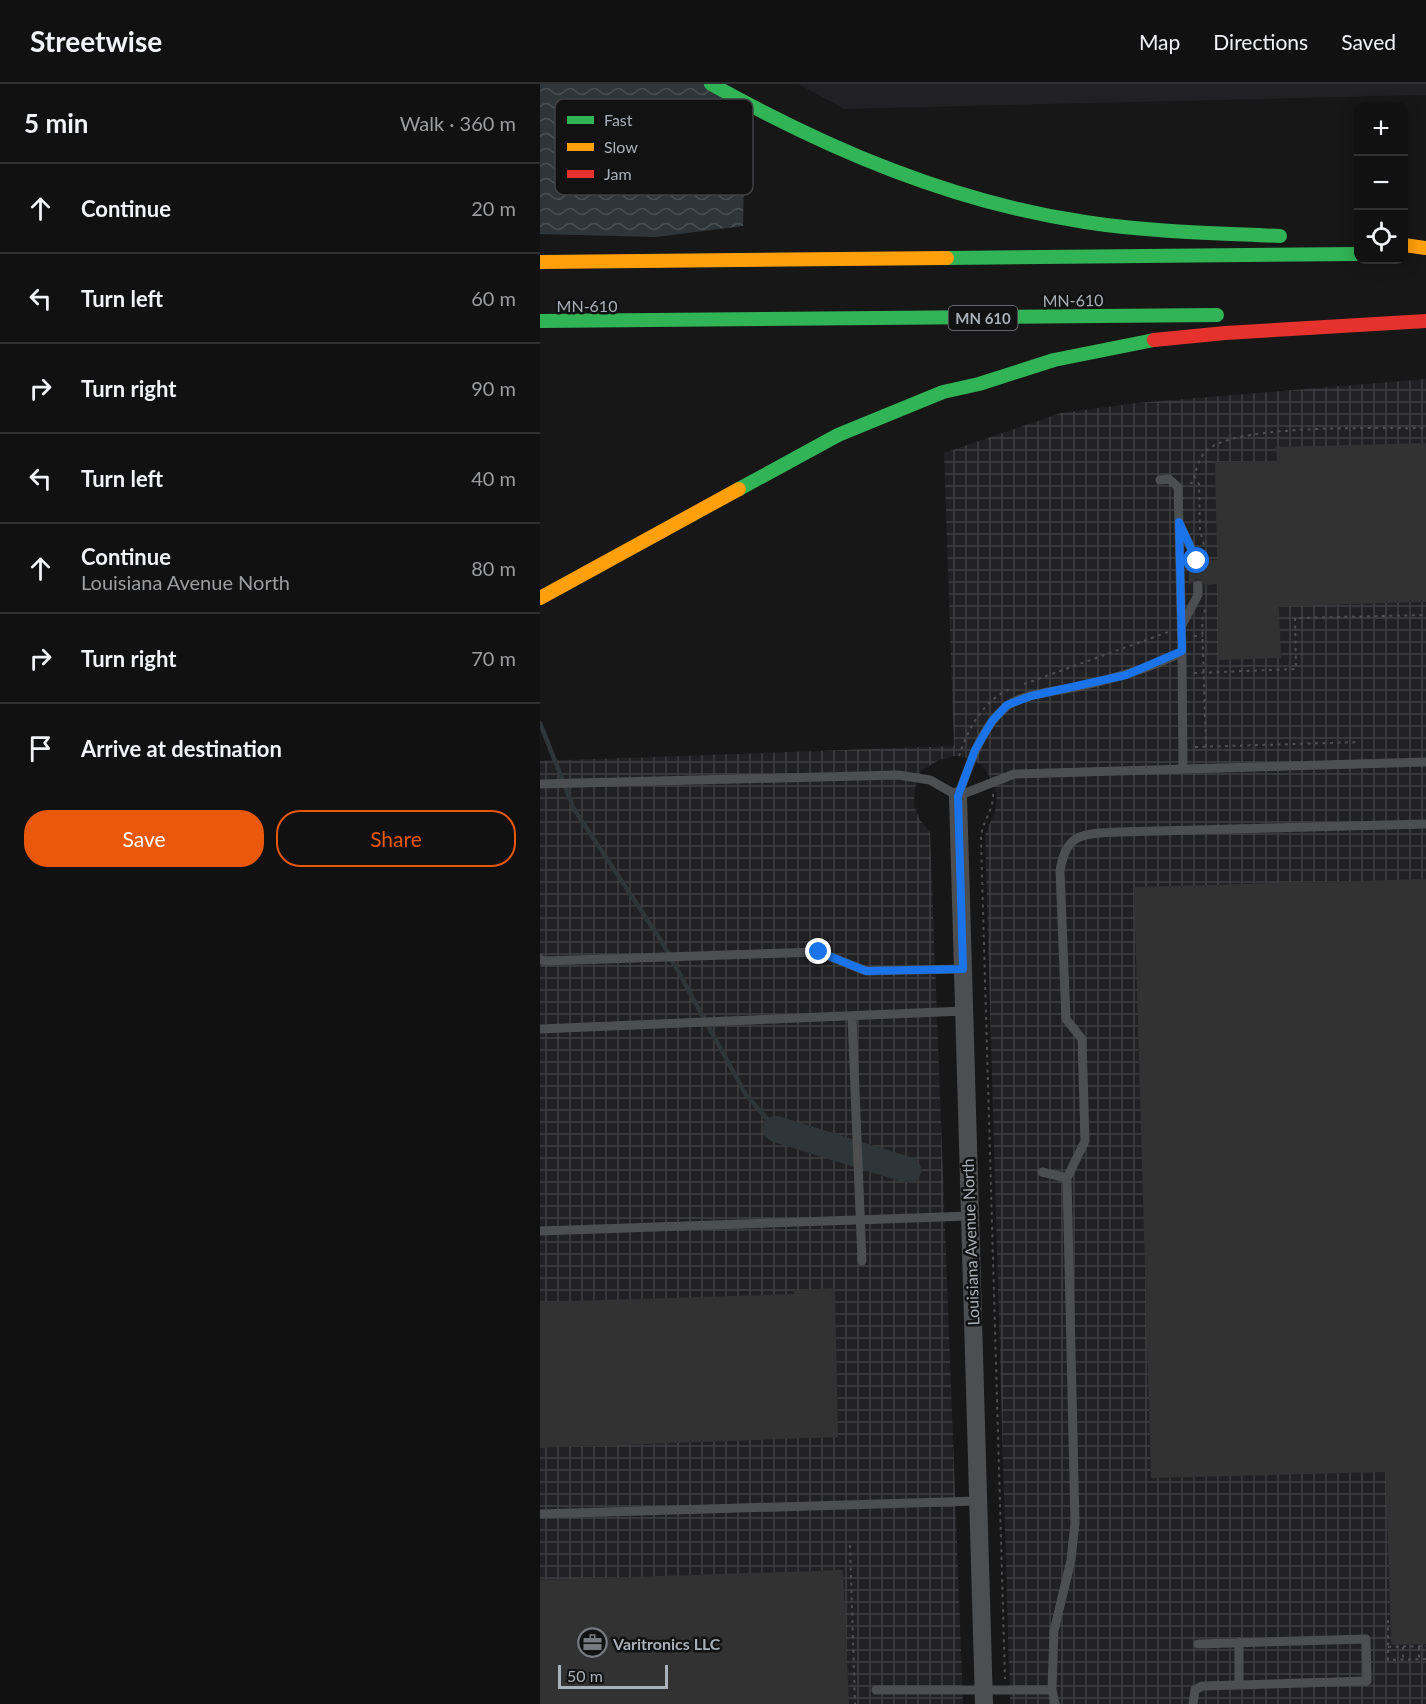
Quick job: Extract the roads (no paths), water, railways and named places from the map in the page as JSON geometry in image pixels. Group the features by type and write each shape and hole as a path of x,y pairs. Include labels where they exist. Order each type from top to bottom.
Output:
{"highway":[{"path":"711,84 738,99"},
{"path":"753,107 850,156 911,180 984,201 1048,216 1116,226 1292,237"},
{"path":"1408,246 1426,249"},
{"path":"1408,254 1426,253"},
{"path":"540,262 1354,254"},
{"path":"1290,315 1426,314"},
{"name":"MN-610","path":"540,321 1233,315"},
{"path":"540,598 838,435 920,400 1065,357 1139,342 1225,333 1426,321"},
{"path":"868,438 979,384"}],"street":[{"name":"Louisiana Avenue North","path":"958,796 983,1696"}],"lane":[{"path":"1160,480 1176,483 1179,522 1183,769"},
{"path":"1179,522 1197,561"},
{"path":"1181,630 1198,595 1198,585"},
{"path":"958,796 992,721 1007,705 1031,696 1126,675 1182,651"},
{"path":"958,796 1014,774 1426,762"},
{"path":"540,784 898,775 930,780 958,796"},
{"path":"1055,1704 1052,1690 1054,1631 1071,1560 1075,1523 1067,1178 1085,1141 1082,1039 1066,1019 1060,871 1063,853 1069,842 1080,836 1119,832 1426,824"},
{"path":"540,959 544,961 819,952 866,971 963,969"},
{"path":"540,1029 964,1011"},
{"path":"852,1016 862,1261"},
{"path":"1042,1172 1067,1178"},
{"path":"540,1232 970,1216"},
{"path":"540,1514 978,1500"},
{"path":"1194,1704 1195,1690 1202,1686 1367,1681 1366,1639 1198,1644"},
{"path":"1239,1642 1239,1685"},
{"path":"876,1690 983,1696 1005,1691 1052,1690"}],"water":[{"path":"540,84 708,84 731,96 731,99 555,99 555,195 744,195 743,226 656,237 540,234"}],"waterway":[{"path":"540,723 574,809 662,942 746,1095 776,1129"},
{"path":"776,1129 908,1170"}],"place":[{"name":"Varitronics LLC","path":"592,1643"}]}
